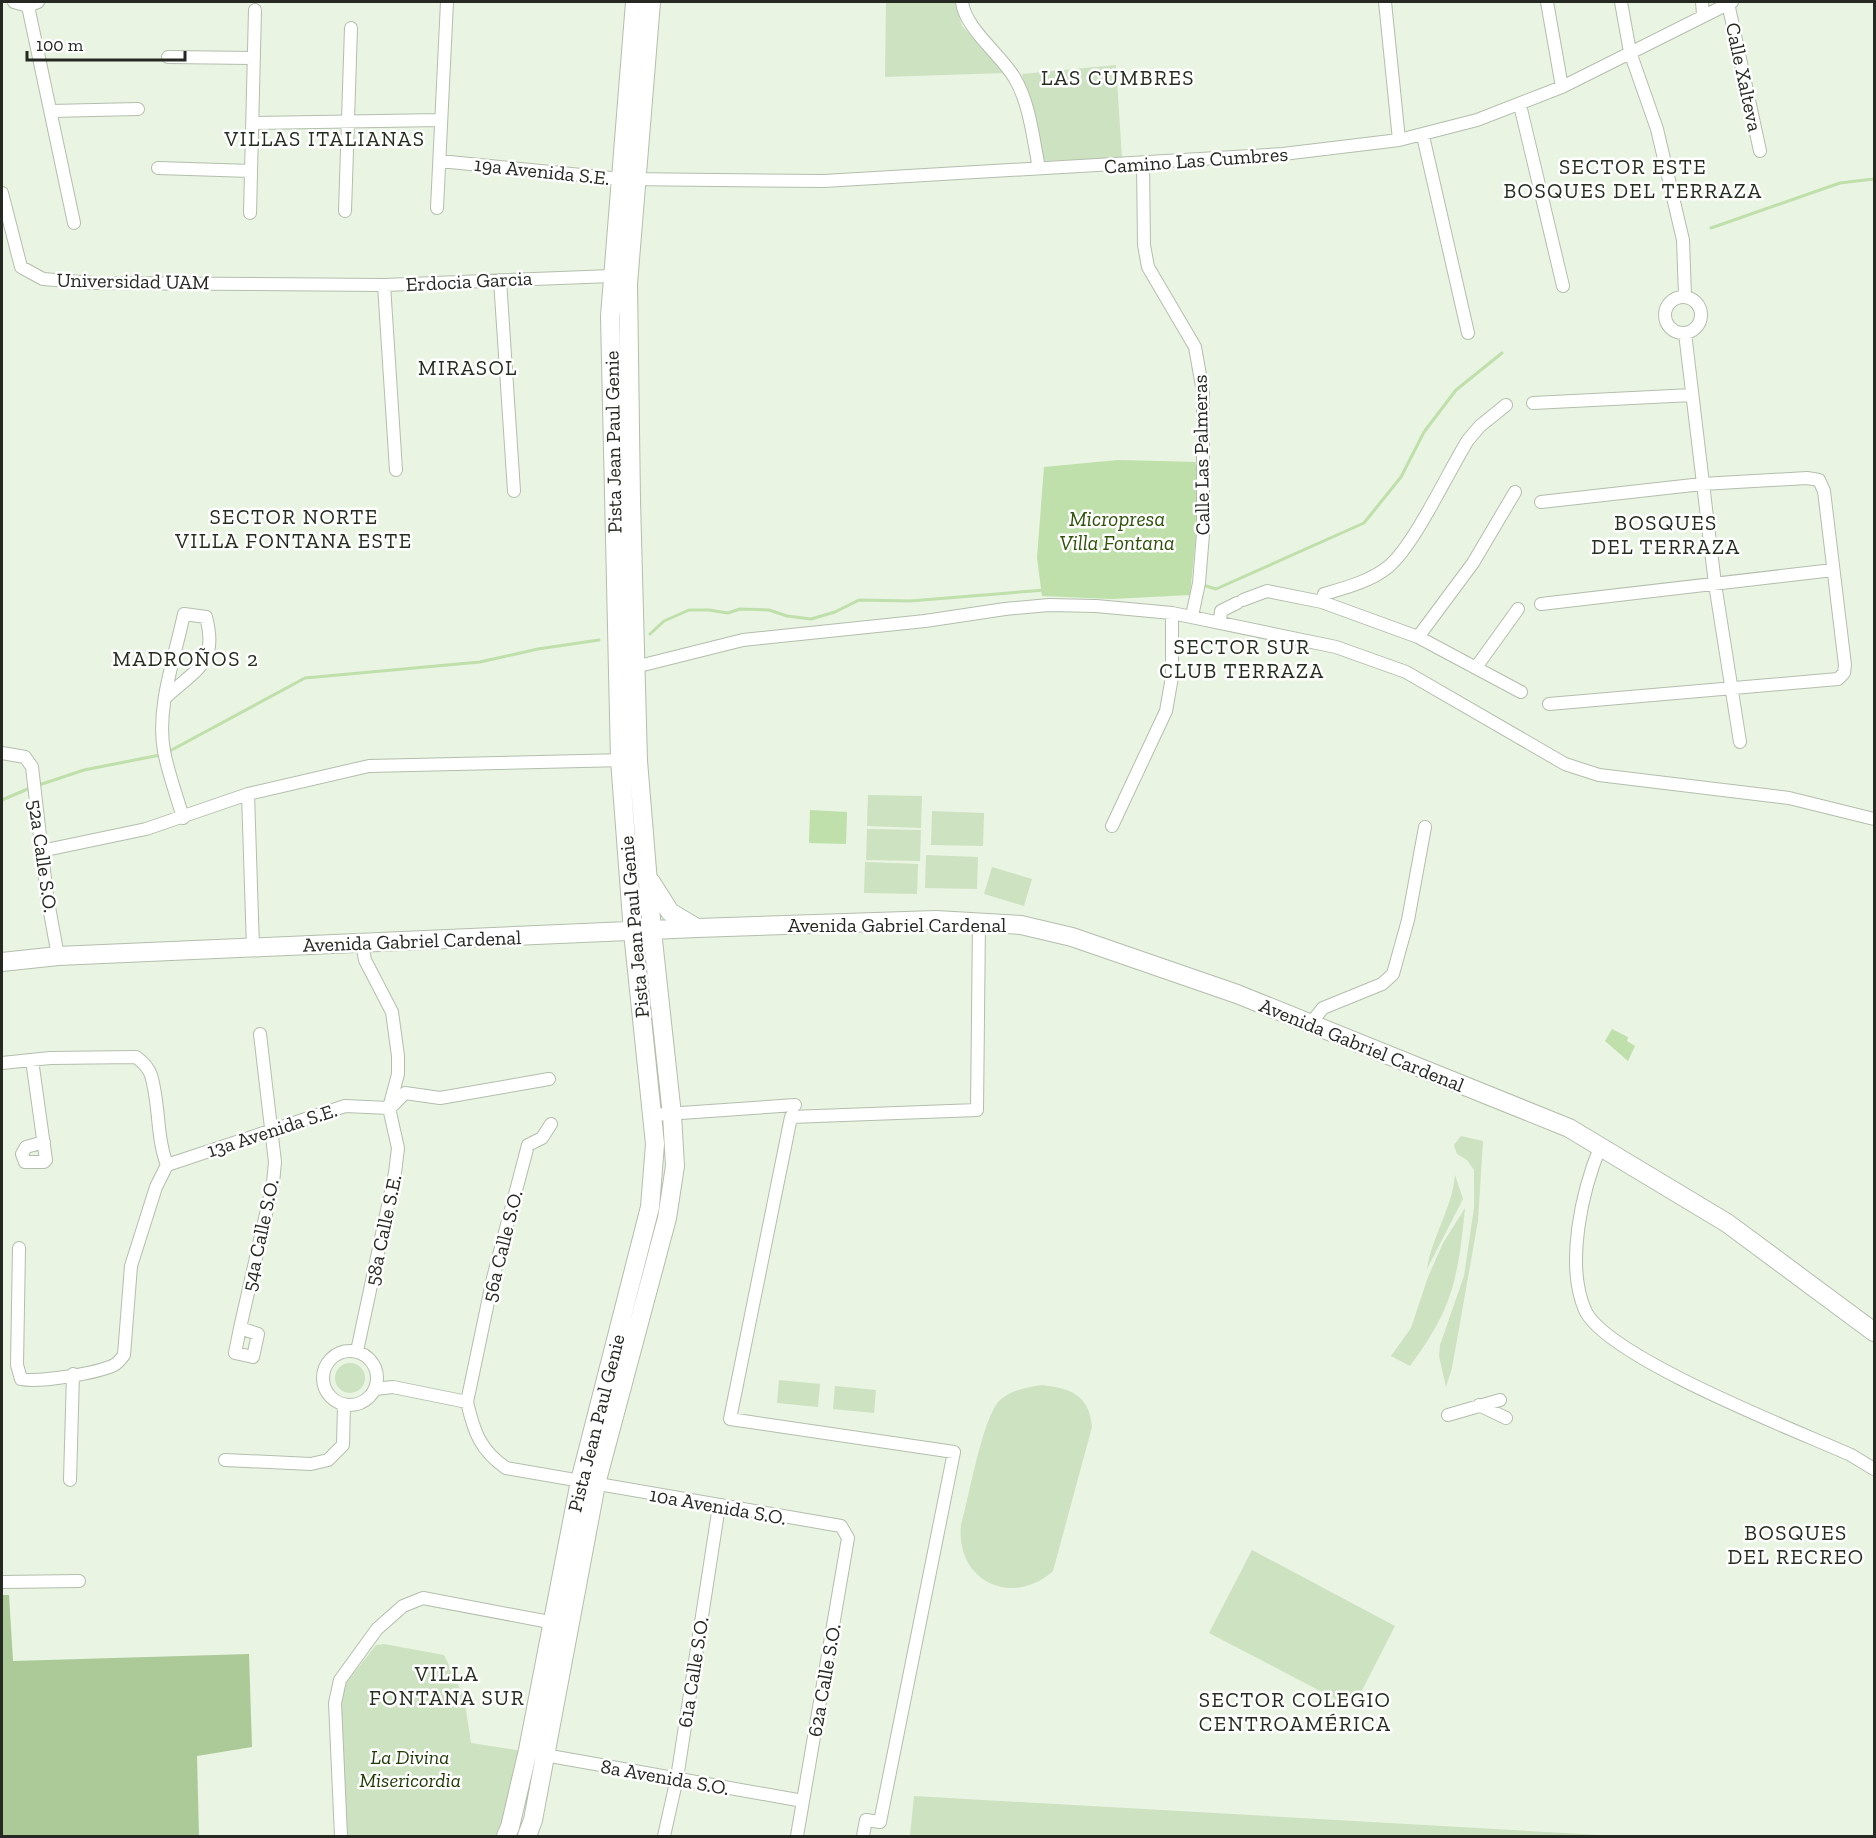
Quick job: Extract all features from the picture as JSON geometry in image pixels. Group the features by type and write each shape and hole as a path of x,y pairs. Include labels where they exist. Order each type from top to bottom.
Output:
{"main road":[{"path":"630,179 634,98 630,75 635,2"},
{"path":"644,2 642,39 646,58"},
{"name":"Pista Jean Paul Genie","path":"527,1836 533,1820 537,1753 588,1483 650,1207 655,1175 652,1115 633,932 629,760 635,668 620,280 651,2"},
{"name":"Pista Jean Paul Genie","path":"588,1483 667,1218 675,1166 672,1115 647,872 619,702 610,316 620,280"},
{"path":"616,574 623,606 625,657 629,665 635,668 627,676 619,702"},
{"path":"647,872 657,895 670,912 697,928"},
{"name":"Avenida Gabriel Cardenal","path":"2,962 58,956 697,928 936,920 1021,925 1072,937 1237,994 1569,1128 1727,1223 1875,1332"},
{"name":"Pista Jean Paul Genie","path":"506,1836 537,1753"}],"street":[{"path":"14,2 33,4 51,111 74,223"},
{"path":"437,207 447,2"},
{"path":"962,2 963,11 971,26 986,40 1016,79 1028,114 1040,168"},
{"path":"1385,2 1399,140"},
{"path":"1546,2 1562,87"},
{"path":"1621,2 1630,52 1657,129 1683,240 1685,296"},
{"name":"Camino Las Cumbres","path":"630,179 824,180 1143,164 1295,153 1399,140 1423,136 1520,105 1562,87 1630,52 1702,8 1730,2"},
{"name":"Calle Xalteva","path":"1730,2 1760,151"},
{"path":"250,213 255,10"},
{"path":"345,211 351,28"},
{"path":"168,57 254,58"},
{"path":"1520,105 1563,286"},
{"path":"51,111 138,109"},
{"path":"253,123 441,120"},
{"path":"1423,136 1468,333"},
{"name":"19a Avenida S.E.","path":"440,161 630,179"},
{"name":"Calle Las Palmeras","path":"1143,164 1144,245 1148,267 1195,347 1203,392 1203,534 1199,583 1192,616"},
{"path":"158,168 251,171"},
{"name":"Universidad UAM","path":"2,193 21,267 43,279 94,283 325,284"},
{"path":"500,280 514,491"},
{"name":"Erdocia Garcia","path":"325,284 620,280"},
{"path":"384,285 396,470"},
{"path":"1685,296 1694,300 1700,309 1701,320 1695,329 1685,333 1677,332 1669,327 1665,311 1669,303 1685,296"},
{"path":"1685,333 1715,584 1740,742"},
{"path":"1533,403 1692,395"},
{"path":"1322,602 1324,594 1368,579 1389,567 1406,547 1467,440 1506,405"},
{"path":"1541,502 1702,484 1807,477 1819,480 1824,491 1844,673 1838,679 1733,690 1549,704"},
{"path":"1418,637 1473,563 1515,492"},
{"path":"1541,604 1833,570"},
{"path":"1220,621 1221,611 1267,591 1322,602 1418,637 1477,666 1521,692"},
{"path":"635,668 743,640 925,621 1005,609 1084,606 1172,613 1220,621 1336,647 1406,672 1565,764 1599,774 1789,798 1875,819"},
{"path":"1477,666 1518,609"},
{"path":"1112,826 1166,711 1172,677 1172,613"},
{"path":"167,696 203,664 212,639 206,617 184,614 167,696 163,717 166,756 183,818"},
{"name":"52a Calle S.O.","path":"2,753 25,757 32,767 41,851 58,956"},
{"path":"41,851 106,839 183,818 248,794 369,766 629,760"},
{"path":"248,794 253,948"},
{"path":"1310,1024 1318,1012 1329,1004 1382,984 1393,974 1408,920 1425,827"},
{"path":"863,1836 866,1820 880,1822 954,1452 730,1419 790,1117 977,1110 979,922"},
{"path":"362,944 365,960 392,1012 398,1074 389,1108"},
{"name":"54a Calle S.O.","path":"240,1328 273,1183 275,1162 260,1034"},
{"path":"2,1063 122,1056 136,1058 146,1064 151,1076 160,1146 167,1165 156,1187 131,1266 124,1355 117,1364 29,1381 21,1379 16,1365 19,1248"},
{"path":"32,1060 44,1142"},
{"path":"389,1108 405,1093 440,1098 549,1079"},
{"path":"652,1115 795,1105"},
{"name":"13a Avenida S.E.","path":"167,1165 345,1106 389,1108"},
{"name":"58a Calle S.E.","path":"357,1351 395,1173 398,1148 389,1108"},
{"name":"56a Calle S.O.","path":"467,1402 493,1278 528,1145 542,1138 550,1124"},
{"path":"1600,1145 1591,1168 1583,1203 1577,1258 1578,1285 1585,1310 1596,1327 1642,1359 1851,1455 1875,1469"},
{"path":"357,1351 373,1361 377,1370 375,1389 362,1403 344,1405 328,1394 324,1385 325,1366 338,1353 357,1351"},
{"path":"70,1480 73,1374"},
{"path":"375,1389 393,1387 467,1402"},
{"path":"1448,1415 1500,1400"},
{"name":"10a Avenida S.O.","path":"467,1402 479,1440 489,1457 506,1468 841,1526"},
{"path":"225,1460 303,1464 328,1460 343,1445 344,1405"},
{"path":"1479,1405 1506,1418"},
{"name":"61a Calle S.O.","path":"664,1836 677,1778 719,1506"},
{"name":"62a Calle S.O.","path":"796,1836 848,1538 841,1526"},
{"path":"2,1582 79,1581"},
{"path":"341,1836 334,1703 340,1680 377,1629 403,1606 423,1598 561,1624"},
{"name":"8a Avenida S.O.","path":"537,1753 803,1801"}],"green space":[{"path":"886,2 955,2 962,26 1005,73 885,77"},
{"path":"1116,65 1122,158 1043,161 1022,74"},
{"path":"868,795 922,796 921,828 867,826"},
{"path":"932,811 984,813 983,846 931,845"},
{"path":"867,829 921,830 920,861 866,860"},
{"path":"926,855 978,857 977,889 925,888"},
{"path":"865,862 918,864 917,894 864,893"},
{"path":"992,867 1032,879 1024,906 984,894"},
{"path":"1461,1136 1483,1141 1478,1221 1452,1368 1446,1387 1439,1356 1440,1345 1464,1276 1474,1208 1474,1170 1467,1160 1457,1154 1454,1145"},
{"path":"1455,1175 1463,1199 1427,1269 1450,1199"},
{"path":"1465,1208 1460,1254 1451,1292 1436,1327 1410,1366 1391,1356 1411,1328 1428,1277 1443,1243"},
{"path":"350,1363 361,1367 365,1378 361,1389 350,1393 339,1389 335,1378 339,1367"},
{"path":"779,1380 820,1384 818,1407 777,1403"},
{"path":"1042,1385 1070,1391 1083,1400 1092,1427 1053,1571 1037,1582 1020,1587 1004,1587 989,1583 977,1574 967,1561 962,1545 961,1525 982,1441 993,1411 999,1401 1008,1394"},
{"path":"835,1386 876,1390 874,1413 833,1409"},
{"path":"1252,1550 1395,1626 1353,1708 1209,1633"},
{"name":"La Divina Misericordia","path":"384,1644 444,1655 464,1697 471,1743 523,1751 502,1836 347,1836 341,1703 343,1687 376,1645"},
{"path":"914,1796 1618,1836 910,1836"}],"shaded area":[{"path":"2,1595 9,1595 13,1661 249,1654 252,1747 197,1756 199,1836 2,1836"}],"water":[{"name":"Micropresa Villa Fontana","path":"1118,460 1198,462 1198,515 1190,595 1112,599 1042,596 1037,558 1044,467"},
{"path":"810,810 847,812 846,844 809,843"},
{"path":"1612,1029 1628,1037 1627,1041 1635,1046 1628,1061 1605,1041"}],"waterway":[{"path":"1711,228 1840,183 1874,179"},
{"path":"1203,585 1216,589 1364,523 1401,477 1424,432 1456,390 1502,353"},
{"path":"650,634 664,621 689,610 728,613 740,609 769,610 787,616 811,619 835,612 859,600 910,601 1045,590"},
{"path":"166,753 305,678 480,662 538,649 599,640"},
{"path":"39,785 84,770 160,755"},
{"path":"2,800 30,788"}],"district":[{"name":"LAS CUMBRES","path":"1118,77"},
{"name":"VILLAS ITALIANAS","path":"325,138"},
{"name":"SECTOR ESTE BOSQUES DEL TERRAZA","path":"1633,178"},
{"name":"MIRASOL","path":"468,367"},
{"name":"SECTOR NORTE VILLA FONTANA ESTE","path":"294,528"},
{"name":"BOSQUES DEL TERRAZA","path":"1666,534"},
{"name":"MADROÑOS 2","path":"186,658"},
{"name":"SECTOR SUR CLUB TERRAZA","path":"1242,658"},
{"name":"BOSQUES DEL RECREO","path":"1796,1544"},
{"name":"VILLA FONTANA SUR","path":"447,1685"},
{"name":"SECTOR COLEGIO CENTROAMÉRICA","path":"1295,1711"}]}
